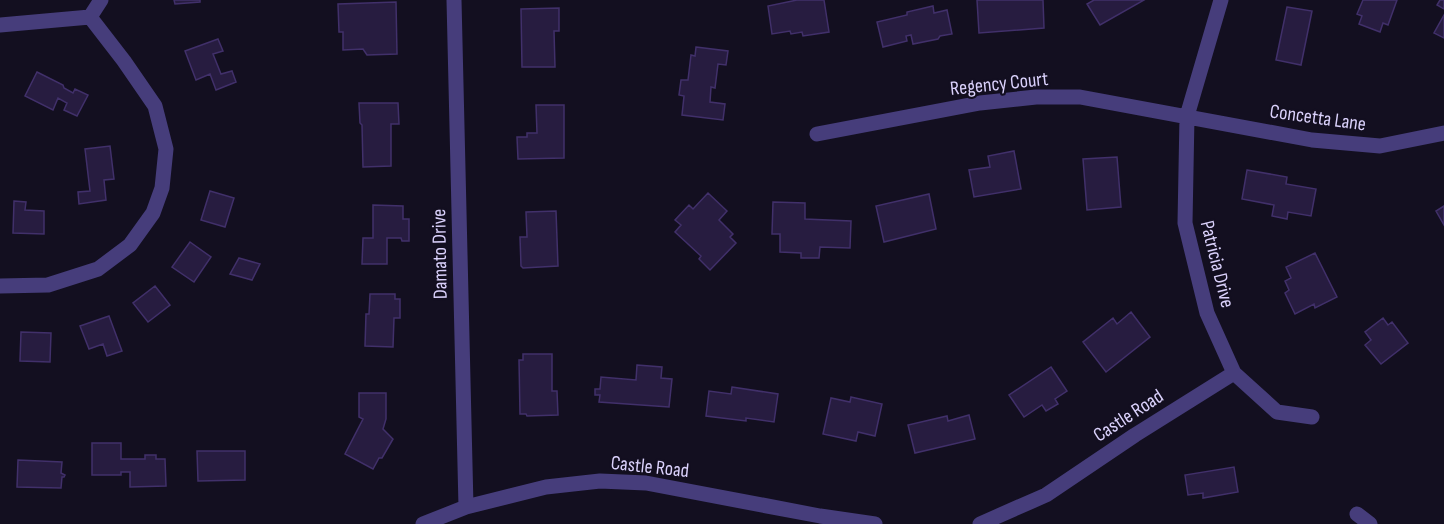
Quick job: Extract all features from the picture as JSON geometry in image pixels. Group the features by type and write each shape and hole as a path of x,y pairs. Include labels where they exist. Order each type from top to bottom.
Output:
{"street":[{"path":"90,17 101,0"},
{"name":"Damato Drive","path":"454,0 466,507"},
{"name":"Patricia Drive","path":"1221,0 1187,116 1185,223 1208,313 1234,373 1277,412 1312,417"},
{"path":"0,26 90,17"},
{"path":"0,286 48,285 98,268 129,245 153,213 162,188 166,149 155,106 90,17"},
{"name":"Regency Court","path":"817,134 980,104 1036,97 1080,97 1187,116"},
{"name":"Concetta Lane","path":"1187,116 1312,140 1380,146 1444,134"},
{"name":"Castle Road","path":"980,524 1046,495 1135,435 1234,373"},
{"name":"Castle Road","path":"423,524 466,507 546,487 600,481 646,483 820,516 875,524"},
{"path":"1357,514 1370,524"}],"building":[{"path":"174,0 200,0 200,2 175,4"},
{"path":"797,0 824,0 829,32 803,36 802,32 791,34 790,31 772,34 768,6"},
{"path":"977,0 1043,0 1044,28 979,33"},
{"path":"1094,0 1144,0 1100,25 1087,4"},
{"path":"1363,0 1397,0 1388,25 1383,23 1380,32 1359,24 1362,16 1357,14"},
{"path":"1440,0 1444,0 1444,9 1437,5"},
{"path":"396,2 397,54 367,55 363,49 343,50 343,32 339,32 338,4"},
{"path":"933,6 934,13 947,10 952,34 913,44 911,35 906,36 907,41 883,47 877,22"},
{"path":"1287,7 1312,11 1301,65 1276,60"},
{"path":"559,8 559,31 554,31 555,67 522,67 521,9"},
{"path":"1444,15 1444,38 1434,33"},
{"path":"218,39 223,51 213,54 221,74 232,71 236,82 216,90 210,74 196,80 185,51"},
{"path":"696,47 728,51 726,65 718,64 715,88 711,87 710,102 725,104 723,120 682,115 684,96 679,95 681,80 688,80 691,55 695,56"},
{"path":"37,72 63,85 73,93 75,89 88,95 77,116 64,110 67,103 58,98 53,110 25,96"},
{"path":"359,103 398,103 399,124 391,124 391,166 363,167"},
{"path":"536,105 564,105 564,158 518,159 517,137 527,137 527,133 537,133"},
{"path":"110,146 114,179 104,180 106,200 79,204 78,192 90,191 85,149"},
{"path":"1014,151 1021,189 974,197 969,170 990,167 988,156"},
{"path":"1117,157 1121,207 1087,210 1083,159"},
{"path":"1247,170 1287,177 1286,184 1316,189 1311,216 1288,212 1287,219 1272,216 1274,205 1242,199"},
{"path":"210,191 234,198 225,227 201,220"},
{"path":"708,193 727,211 719,220 733,234 730,237 736,243 710,270 699,259 701,256 675,232 681,225 675,220 689,205 693,209"},
{"path":"929,194 936,229 884,242 876,206"},
{"path":"14,201 26,202 25,210 44,211 44,234 13,233"},
{"path":"773,202 805,203 805,219 851,221 850,248 820,247 819,258 801,258 801,253 780,252 780,234 772,234"},
{"path":"373,205 403,206 403,219 409,219 409,241 402,241 401,238 387,238 387,264 362,264 363,238 373,238"},
{"path":"1444,206 1444,225 1436,211"},
{"path":"556,211 558,266 523,268 520,237 527,237 526,212"},
{"path":"190,242 211,257 194,282 172,267"},
{"path":"1315,253 1337,297 1315,308 1314,304 1295,314 1285,293 1289,290 1285,281 1291,278 1286,267"},
{"path":"239,258 260,264 252,280 230,274"},
{"path":"155,286 170,305 148,322 133,303"},
{"path":"370,294 395,294 395,299 400,299 400,318 394,318 393,347 365,346 366,314 369,314"},
{"path":"1131,312 1150,337 1106,372 1083,342 1113,318 1117,324"},
{"path":"109,316 122,351 107,356 103,344 89,349 80,326"},
{"path":"1383,318 1388,325 1392,322 1408,343 1381,364 1365,345 1371,340 1365,332"},
{"path":"21,332 51,333 50,362 20,361"},
{"path":"523,354 552,354 552,391 557,391 558,415 527,416 520,414 519,360 523,360"},
{"path":"637,365 662,367 661,378 672,379 669,407 599,402 600,395 595,395 595,389 600,389 601,377 636,380"},
{"path":"1051,367 1067,391 1055,399 1058,404 1046,411 1042,405 1024,417 1009,395"},
{"path":"732,387 778,394 774,422 706,416 709,391 731,394"},
{"path":"359,393 386,393 386,419 383,429 393,439 373,469 345,454 363,419 359,417"},
{"path":"851,397 882,404 875,436 858,432 856,441 823,434 831,398 850,402"},
{"path":"969,415 975,439 915,453 908,425 947,416 948,421"},
{"path":"92,443 121,443 121,459 145,459 145,455 156,455 156,459 165,459 166,486 130,487 130,472 121,472 121,475 92,475"},
{"path":"197,451 245,451 245,480 198,481"},
{"path":"18,460 62,462 61,473 65,475 62,477 61,488 17,487"},
{"path":"1234,467 1238,492 1203,498 1203,493 1188,495 1185,475"}]}
